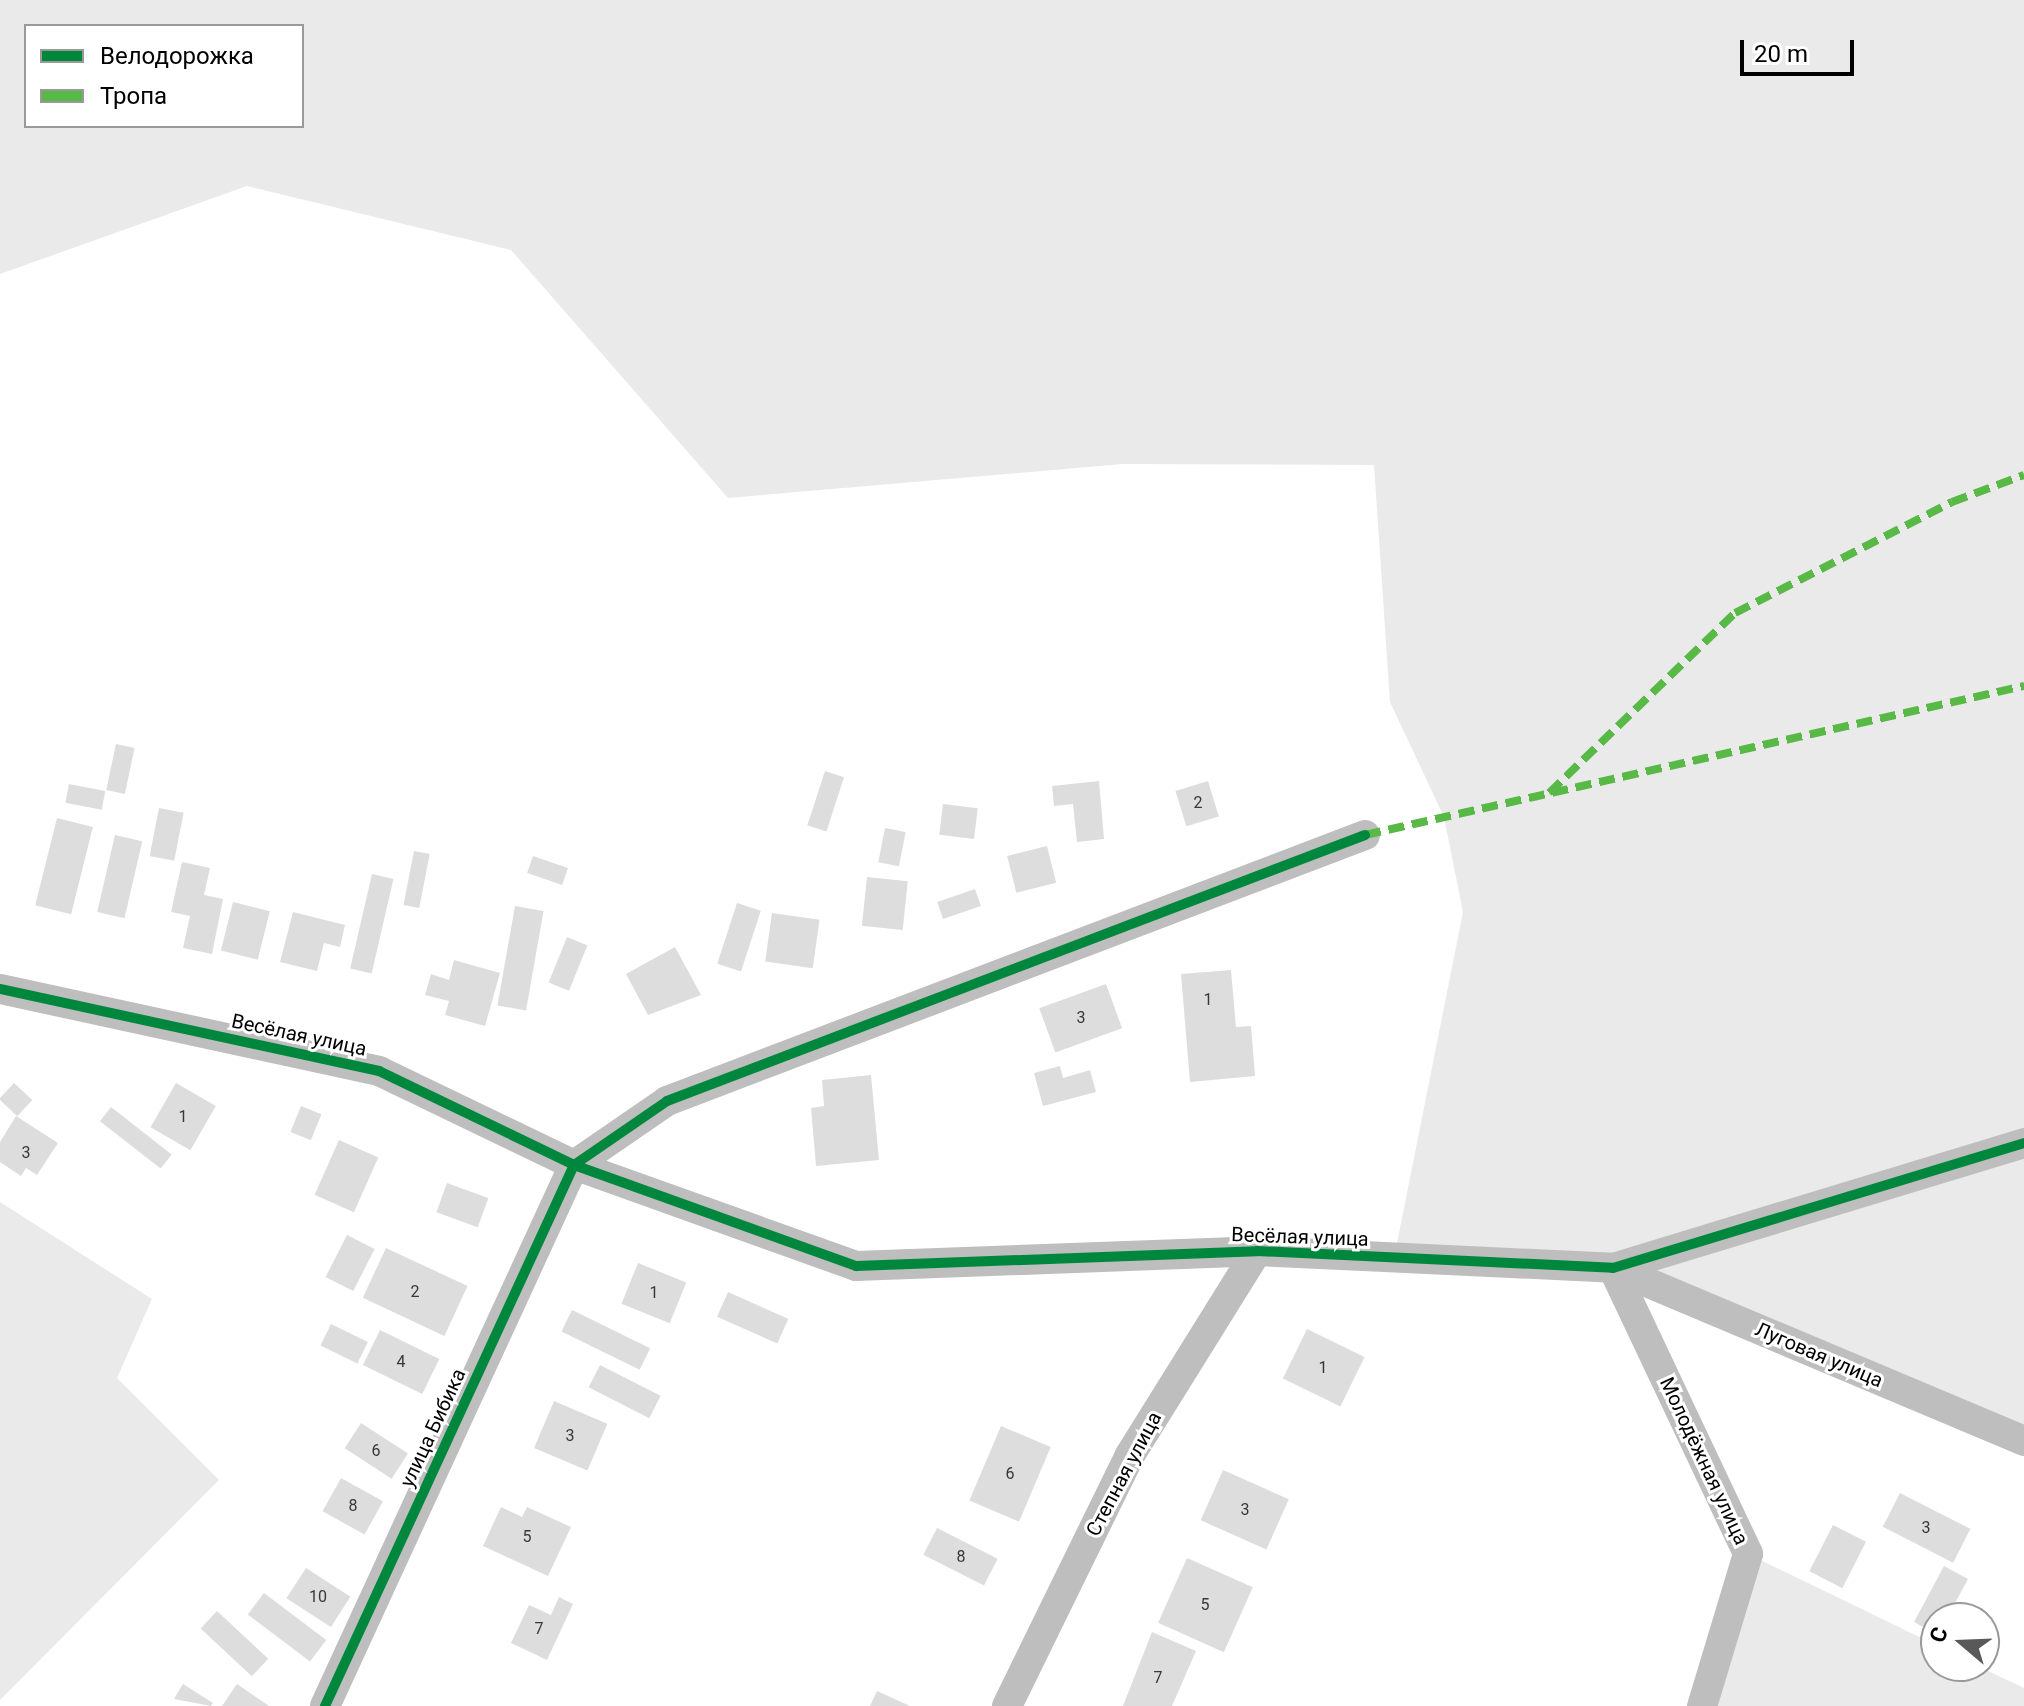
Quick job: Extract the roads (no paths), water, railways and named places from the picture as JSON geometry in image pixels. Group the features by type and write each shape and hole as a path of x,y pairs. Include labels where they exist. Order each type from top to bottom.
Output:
{"street":[{"path":"574,1165 667,1101 1365,835"},
{"name":"Весёлая улица","path":"0,989 379,1071 574,1165 856,1266 1257,1251 1613,1268 2024,1143"},
{"name":"улица Бибика","path":"325,1706 574,1165"},
{"name":"Степная улица","path":"1007,1706 1130,1455 1257,1251"},
{"name":"Луговая улица","path":"1613,1268 2024,1441"},
{"name":"Молодёжная улица","path":"1613,1268 1748,1554 1702,1706"}]}
